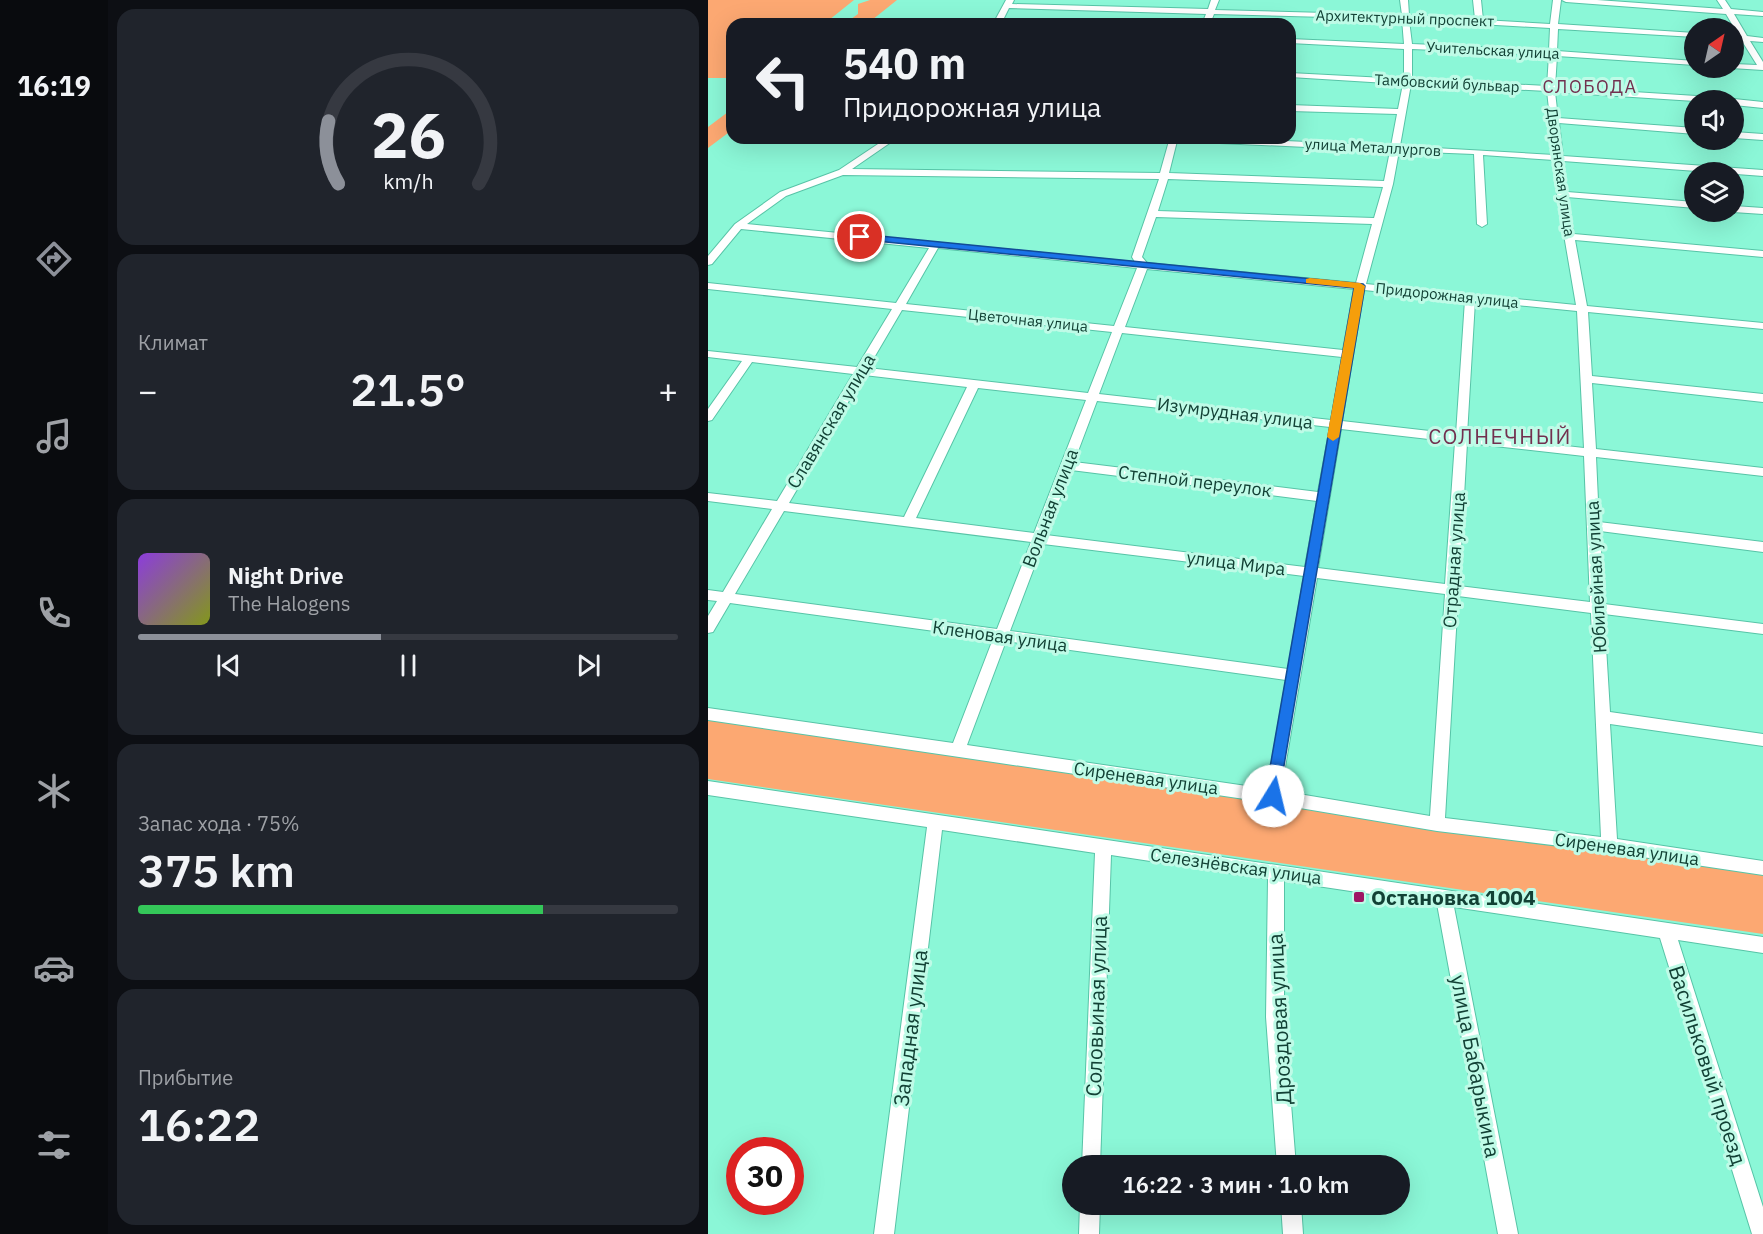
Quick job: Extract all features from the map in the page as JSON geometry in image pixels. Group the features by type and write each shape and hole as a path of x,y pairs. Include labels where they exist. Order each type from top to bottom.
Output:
{"street":[{"path":"1208,18 1215,0"},
{"path":"1273,796 1347,354 1360,286 1388,184 1408,80 1404,0"},
{"path":"1478,0 1479,21"},
{"name":"Дворянская улица","path":"1557,0 1554,3 1551,89 1562,194 1582,308"},
{"path":"1566,0 1763,14"},
{"path":"1721,0 1763,68"},
{"path":"1000,18 1008,3"},
{"name":"Архитектурный проспект","path":"1008,3 1405,17 1684,34"},
{"path":"1746,39 1763,40"},
{"name":"Учительская улица","path":"1296,41 1554,53 1684,62"},
{"path":"1744,67 1763,68"},
{"name":"Тамбовский бульвар","path":"1296,75 1408,80 1684,98"},
{"path":"1744,103 1763,105"},
{"path":"1296,108 1401,112"},
{"path":"1554,120 1684,130"},
{"path":"1744,136 1763,137"},
{"name":"улица Металлургов","path":"1296,143 1557,157"},
{"path":"708,262 738,226 783,194 842,172 884,144"},
{"path":"1172,144 1152,214 1377,221"},
{"path":"1478,152 1482,224"},
{"path":"1557,157 1763,173"},
{"path":"842,172 1163,177 1388,184"},
{"path":"1562,194 1684,204"},
{"path":"1744,210 1763,211"},
{"name":"Вольная улица","path":"957,751 1143,265 1137,256 1152,214"},
{"name":"Придорожная улица","path":"738,226 1763,326"},
{"path":"1570,237 1763,254"},
{"name":"Славянская улица","path":"708,628 936,244"},
{"name":"Цветочная улица","path":"708,286 1347,354"},
{"name":"Отрадная улица","path":"1437,824 1470,297"},
{"name":"Юбилейная улица","path":"1582,308 1609,845"},
{"name":"Изумрудная улица","path":"708,354 1763,472"},
{"path":"708,417 749,359"},
{"path":"1587,379 1763,398"},
{"path":"908,521 975,384"},
{"name":"Степной переулок","path":"1066,465 1323,497"},
{"name":"улица Мира","path":"708,497 1763,629"},
{"path":"1593,526 1763,548"},
{"name":"Кленовая улица","path":"708,595 1293,675"},
{"name":"Сиреневая улица","path":"708,714 1273,796 1437,824 1609,845 1763,868"},
{"path":"1604,717 1763,740"},
{"name":"Селезнёвская улица","path":"708,788 1763,945"},
{"name":"Западная улица","path":"884,1234 935,822"},
{"name":"Соловьиная улица","path":"1091,1155 1103,846"},
{"name":"Дроздовая улица","path":"1276,872 1275,1017 1286,1155"},
{"name":"улица Бабарыкина","path":"1444,898 1508,1234"},
{"name":"Васильковый проезд","path":"1666,930 1762,1234"},
{"path":"1089,1234 1090,1215"},
{"path":"1292,1215 1293,1234"}],"shaded area":[{"path":"708,0 854,0 832,18 726,18 726,78 708,78"},
{"path":"870,0 897,0 874,18 852,18 858,14 858,4"},
{"path":"726,114 726,134 708,148 708,127"},
{"path":"708,718 1763,875 1763,934 708,779"}],"slow traffic":[{"path":"1310,281 1360,286 1333,437"}],"place":[{"name":"Остановка 1004","path":"1359,897"}],"district":[{"name":"СЛОБОДА","path":"1590,86"},
{"name":"СОЛНЕЧНЫЙ","path":"1500,436"}],"route":[{"path":"860,237 1360,286 1273,796"}]}
